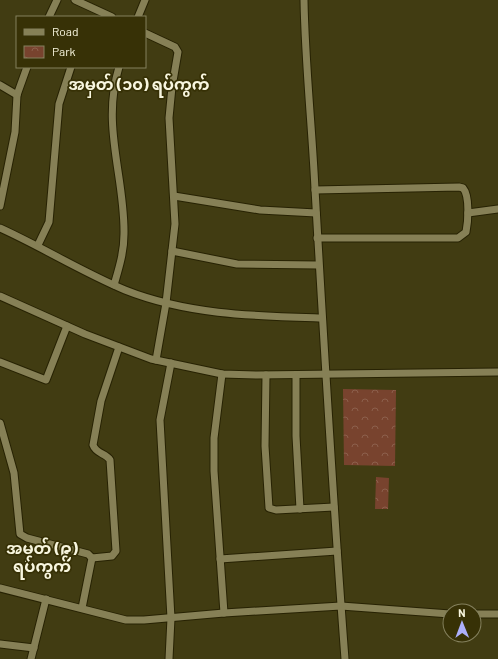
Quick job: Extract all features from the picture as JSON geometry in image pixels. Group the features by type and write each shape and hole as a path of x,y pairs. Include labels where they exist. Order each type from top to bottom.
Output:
{"street":[{"path":"49,16 57,0"},
{"path":"75,0 98,14"},
{"path":"138,16 145,0"},
{"path":"304,0 305,44 315,190 318,265 345,659"},
{"path":"146,32 176,47 178,52 172,87 169,118 175,224 166,303 156,360"},
{"path":"0,206 15,132 17,95 27,68"},
{"path":"38,245 49,222 59,104 71,68"},
{"path":"114,285 122,258 124,234 112,121 113,95 119,68"},
{"path":"0,85 17,95"},
{"path":"315,190 459,187 463,188 467,194 468,213 466,232 458,238 317,238"},
{"path":"174,196 260,210 316,213"},
{"path":"468,213 498,209"},
{"path":"0,228 38,245 90,274 114,285 166,303 235,316 322,318"},
{"path":"172,252 237,264 318,265"},
{"path":"0,296 119,347 171,364 222,374 326,375 498,372"},
{"path":"0,362 46,380 67,326"},
{"path":"0,423 14,473 20,534 27,538 88,554 92,558 112,556 116,550 110,460 108,456 96,451 93,445 101,400 119,347"},
{"path":"169,659 171,618 160,420 171,364"},
{"path":"222,374 214,438 214,471 224,613"},
{"path":"266,375 265,446 268,505 271,510 334,507"},
{"path":"296,375 296,436 300,509"},
{"path":"220,559 337,551"},
{"path":"82,608 92,558"},
{"path":"0,588 126,620 341,606 442,613"},
{"path":"31,659 46,599"},
{"path":"482,614 498,614"},
{"path":"0,644 34,648"}],"green space":[{"path":"343,389 396,390 395,466 344,465"},
{"path":"376,477 389,478 388,509 375,509"}],"district":[{"name":"အမှတ် (၁၀) ရပ်ကွက်","path":"139,83"},
{"name":"အမှတ် (၉) ရပ်ကွက်","path":"42,556"}]}
